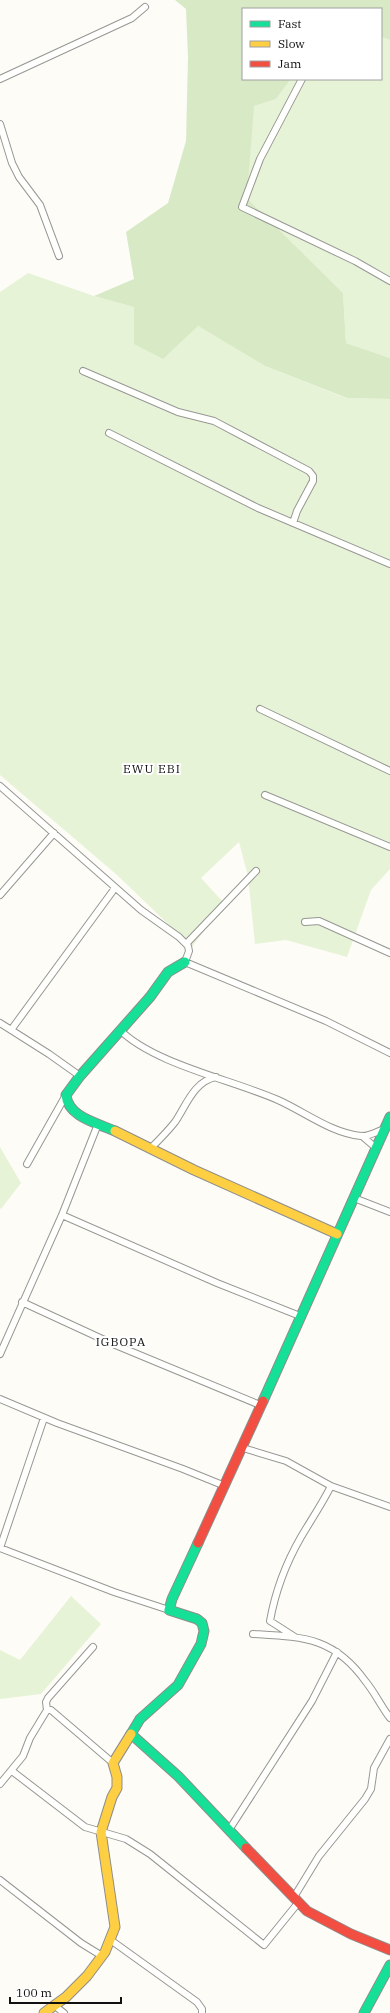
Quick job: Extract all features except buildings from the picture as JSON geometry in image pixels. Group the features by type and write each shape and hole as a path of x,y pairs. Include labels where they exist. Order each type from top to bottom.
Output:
{"street":[{"path":"0,79 132,18 146,7"},
{"path":"301,80 260,158 242,207 355,261 390,281"},
{"path":"0,124 12,163 19,177 40,205 59,256"},
{"path":"83,371 178,412 214,421 309,471 313,476 313,481 297,511 293,523"},
{"path":"109,434 243,501 390,564"},
{"path":"260,709 390,771"},
{"path":"0,786 141,910 186,944 189,951 185,962 168,972 150,997 80,1076 66,1095 27,1164"},
{"path":"265,795 390,847"},
{"path":"0,895 54,833"},
{"path":"186,944 256,871"},
{"path":"12,1030 116,888"},
{"path":"305,922 319,921 390,953"},
{"path":"185,962 326,1021 390,1052"},
{"path":"0,1023 80,1076"},
{"path":"120,1030 127,1037 149,1050 279,1100 331,1128 362,1136 375,1147"},
{"path":"152,1148 175,1122 200,1085 205,1080 217,1077"},
{"path":"66,1095 67,1104 75,1112 98,1124 152,1148 194,1170 337,1234"},
{"path":"169,1610 174,1593 243,1448 260,1405 354,1198 375,1147 390,1117"},
{"path":"0,1354 62,1215 98,1124"},
{"path":"362,1136 384,1129"},
{"path":"354,1198 390,1212"},
{"path":"62,1215 300,1316"},
{"path":"22,1302 113,1344 260,1405"},
{"path":"0,1399 44,1418 225,1486"},
{"path":"44,1418 0,1548 114,1592 197,1619 202,1623 204,1631 201,1644 178,1685 140,1719 113,1763"},
{"path":"243,1448 286,1461 331,1486 390,1507"},
{"path":"295,1637 270,1621 273,1604 283,1576 300,1538 331,1486"},
{"path":"253,1634 295,1637 327,1645 338,1652 366,1682 390,1718"},
{"path":"0,1784 23,1756 30,1738 47,1710 46,1702 48,1698 93,1647"},
{"path":"228,1830 312,1701 338,1652"},
{"path":"44,2013 55,2006 98,1964 112,1941 115,1927 101,1832 112,1797 117,1788 117,1776 113,1763 51,1710 47,1710"},
{"path":"131,1734 178,1776 280,1885 307,1911 344,1931 390,1950"},
{"path":"12,1771 76,1822 91,1830 126,1839 150,1854 264,1945 296,1900 319,1856 365,1799 371,1789 374,1768 390,1739"},
{"path":"0,1880 81,1943 102,1956"},
{"path":"112,1941 196,2002 202,2010 202,2013"},
{"path":"364,2013 389,1971"},
{"path":"55,2006 64,2013"}],"green space":[{"path":"175,0 390,0 390,40 382,37 382,8 242,8 242,80 290,80 276,99 254,106 247,198 343,293 346,343 390,358 390,399 347,398 265,366 198,326 163,359 134,344 134,307 94,296 134,279 126,232 168,203 186,141 188,57 186,9"},
{"path":"382,37 390,40 390,358 346,343 343,293 247,198 253,106 276,99 290,80 382,80"},
{"path":"28,273 94,296 135,307 134,344 198,326 265,366 346,398 390,399 390,869 371,890 347,957 286,940 255,944 248,876 239,842 201,878 224,903 192,947 117,875 0,775 0,292"},
{"path":"0,1147 21,1183 1,1209 0,1208"},
{"path":"71,1596 101,1624 41,1694 0,1699 0,1650 20,1660"}],"traffic: fast":[{"path":"115,1131 92,1122 78,1114 68,1103 66,1095 80,1076 150,997 168,972 185,962"},
{"path":"263,1401 390,1117"},
{"path":"198,1543 172,1599 169,1610 197,1619 202,1623 204,1631 201,1644 178,1685 140,1719 131,1734 178,1776 246,1848"},
{"path":"364,2013 390,1965"}],"traffic: slow":[{"path":"115,1131 194,1170 337,1234"},
{"path":"44,2013 66,1997 87,1976 105,1952 115,1927 101,1832 112,1797 117,1788 117,1777 113,1763 131,1734"}],"traffic: jam":[{"path":"198,1543 263,1401"},
{"path":"246,1848 307,1911 351,1934 390,1950"}],"district":[{"name":"EWU EBI","path":"152,769"},
{"name":"IGBOPA","path":"121,1342"}]}
